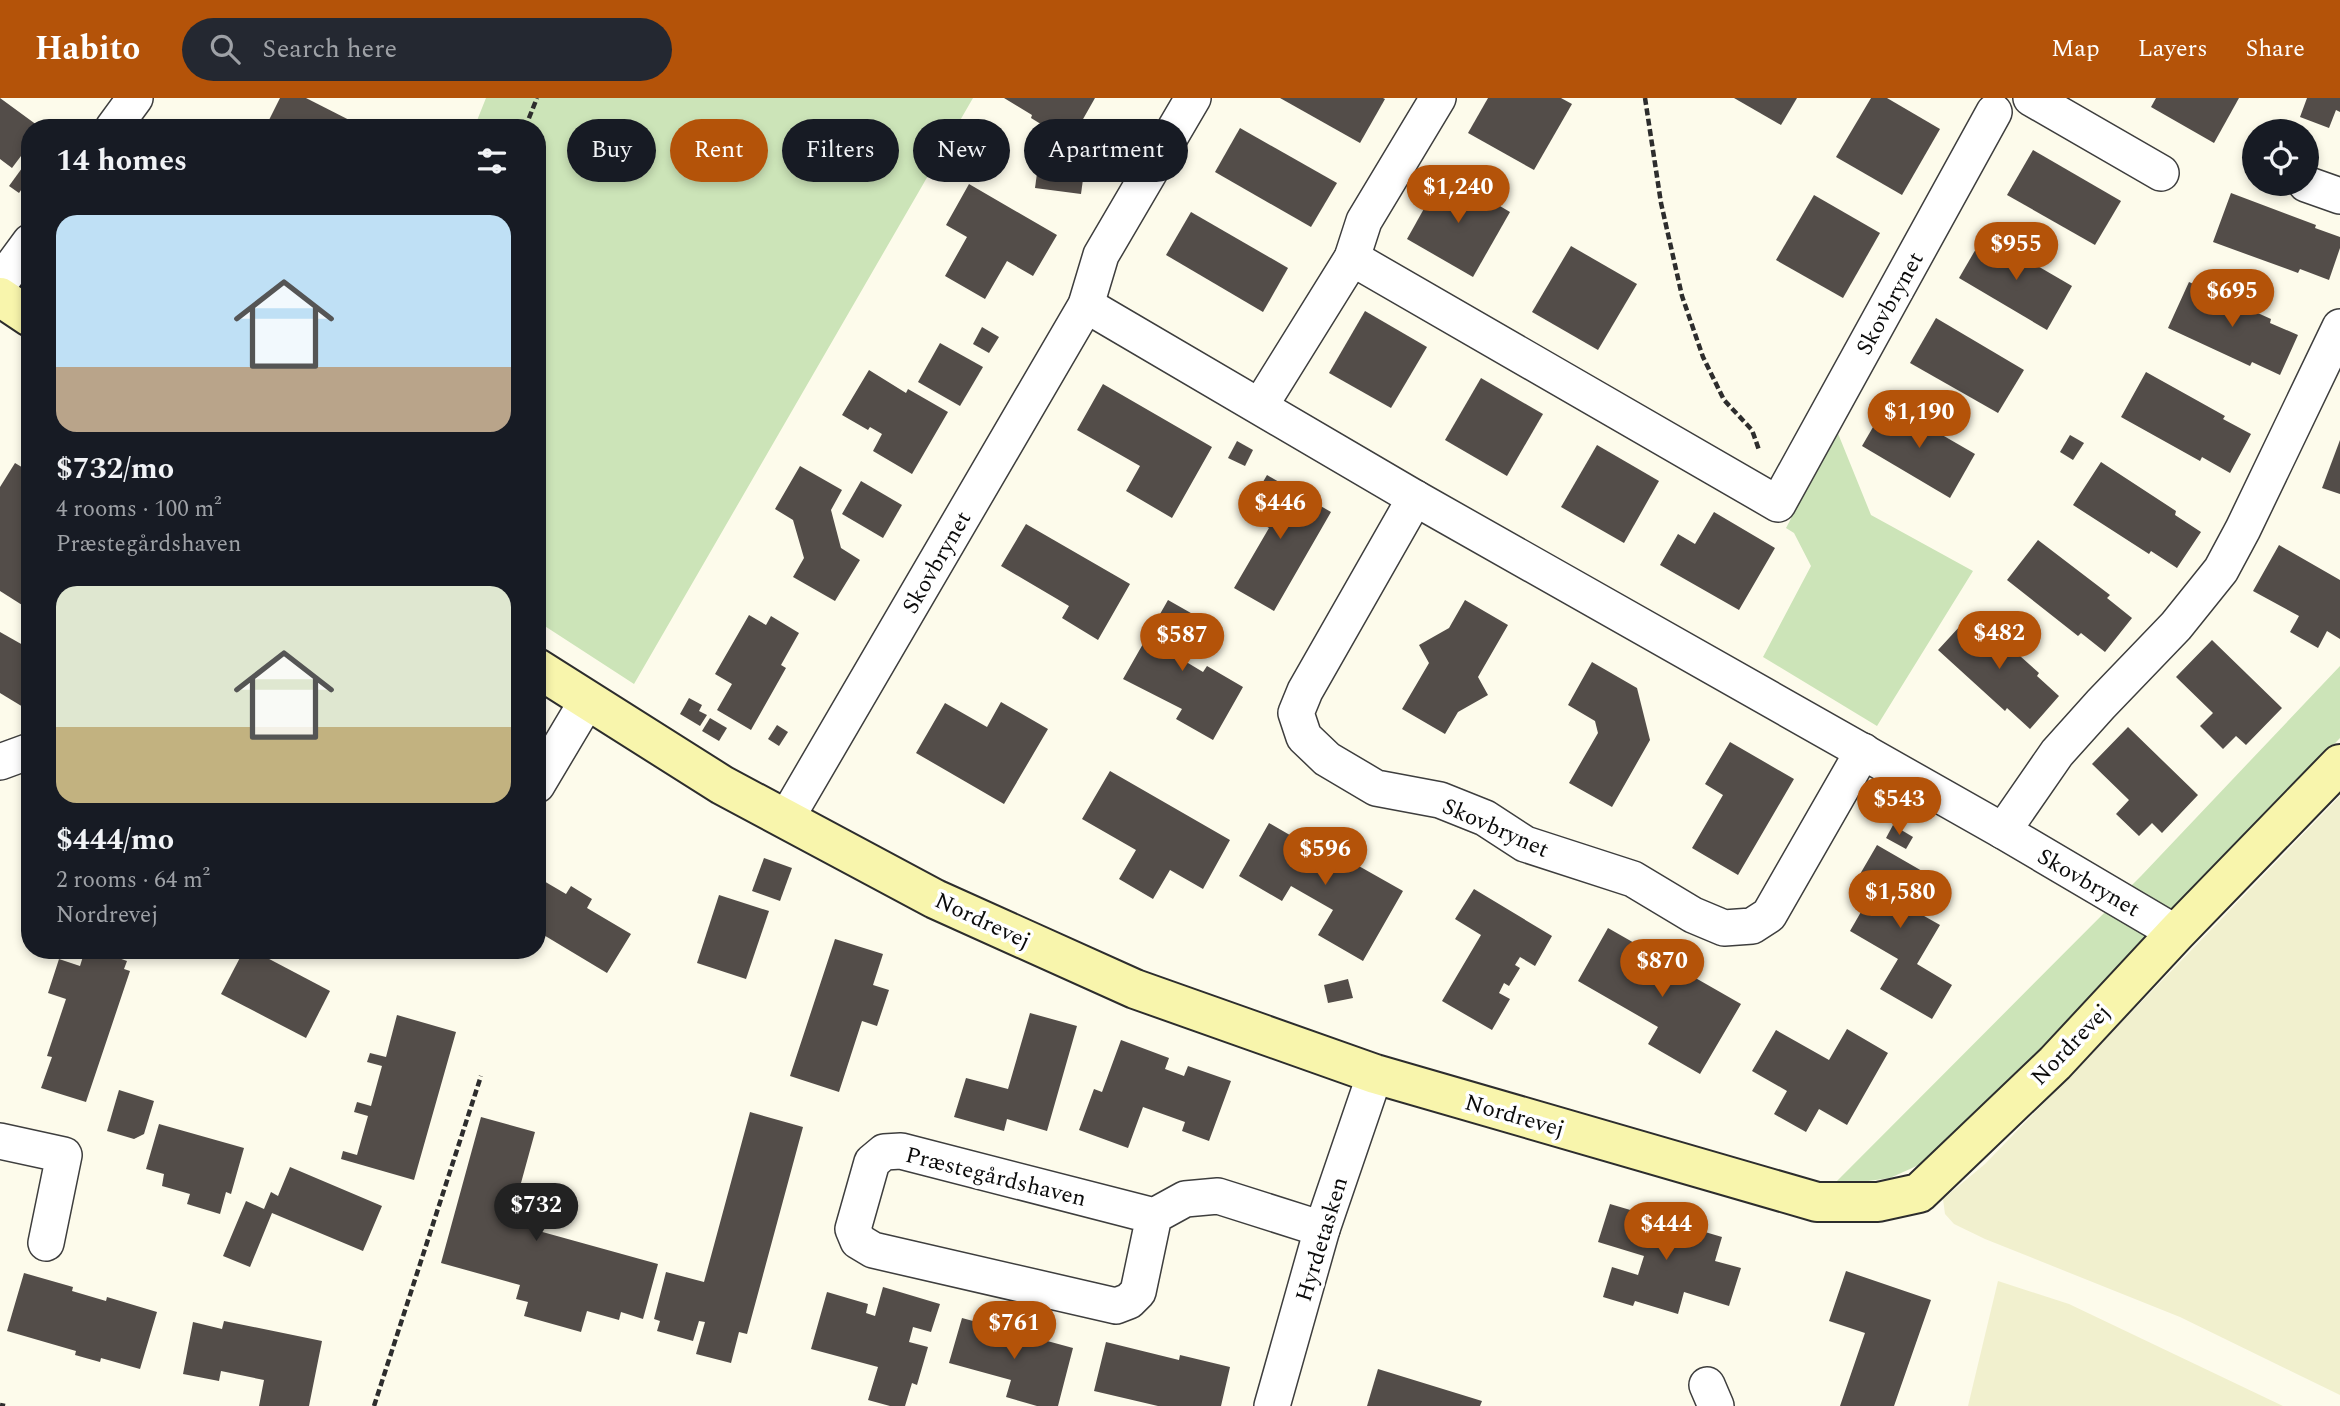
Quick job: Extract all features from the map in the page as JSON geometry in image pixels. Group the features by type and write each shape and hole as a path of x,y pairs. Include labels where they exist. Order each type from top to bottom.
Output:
{"street":[{"path":"120,119 135,98"},
{"name":"Skovbrynet","path":"786,819 1086,305 1101,255 1193,98"},
{"path":"1259,407 1352,258 1364,221 1438,98"},
{"path":"2031,98 2161,173"},
{"name":"Skovbrynet","path":"1777,504 1990,103"},
{"path":"2319,189 2340,196"},
{"path":"0,283 21,254"},
{"path":"1352,258 1777,504"},
{"path":"0,297 21,311"},
{"name":"Skovbrynet","path":"1086,305 1415,498 2003,831 2176,933"},
{"path":"2003,831 2057,753 2176,626 2221,570 2340,327"},
{"name":"Skovbrynet","path":"1415,498 1305,691 1296,713 1304,737 1327,759 1376,788 1440,800 1485,818 1525,844 1633,879 1693,915 1724,928 1752,926 1769,915 1863,751"},
{"name":"Nordrevej","path":"546,674 722,785 935,899 1135,989 1375,1074 1817,1202 1878,1202 1919,1193 2055,1062 2340,764"},
{"path":"546,770 587,701"},
{"path":"0,762 21,754"},
{"name":"Hyrdetasken","path":"1272,1406 1322,1229 1375,1074"},
{"path":"0,1141 64,1155 46,1243"},
{"name":"Præstegårdshaven","path":"901,1151 1154,1216 1138,1292 1129,1301 1116,1306 873,1250 858,1241 853,1229 872,1163 884,1152 901,1151"},
{"path":"1154,1216 1185,1199 1218,1196 1322,1229"}],"path":[{"path":"529,119 537,98"},
{"path":"1645,98 1661,203 1682,296 1703,356 1724,400 1752,430 1777,504"},
{"path":"374,1406 481,1076"},
{"path":"0,1405 5,1406"}],"green space":[{"path":"486,98 973,98 961,119 913,119 913,182 924,182 634,684 546,627 546,119 478,119"},
{"path":"1837,431 1871,515 1973,571 1877,726 1763,657 1811,566 1794,533 1786,528"},
{"path":"2340,666 2340,738 1989,1105 1921,1164 1890,1178 1832,1186 2142,875"},
{"path":"2340,796 2340,1395 2180,1317 1954,1224 1945,1214 1943,1199 1985,1164"},
{"path":"1998,1281 2069,1304 2283,1406 1968,1406"}],"building":[{"path":"0,98 29,119 21,119 21,156 12,168 0,159"},
{"path":"280,98 306,98 347,119 270,119"},
{"path":"1004,98 1095,98 1083,119 1033,119 1032,115"},
{"path":"1280,98 1383,98 1385,99 1360,143"},
{"path":"1488,98 1561,98 1572,104 1534,170 1468,133"},
{"path":"1734,98 1797,98 1781,125"},
{"path":"1871,98 1887,98 1940,129 1902,195 1836,157"},
{"path":"2156,98 2239,98 2214,143 2151,107"},
{"path":"2307,98 2340,98 2340,112 2336,110 2329,128 2319,124 2319,119 2300,117"},
{"path":"1240,128 1337,183 1311,227 1215,172"},
{"path":"2033,150 2121,201 2095,245 2007,195"},
{"path":"21,170 19,193 9,186"},
{"path":"1444,173 1510,212 1473,277 1407,239"},
{"path":"1036,182 1083,182 1081,194 1035,188"},
{"path":"969,184 1057,235 1033,276 1007,261 985,299 945,276 967,237 946,225"},
{"path":"2231,193 2316,225 2315,228 2340,237 2340,248 2329,280 2300,269 2298,273 2213,242"},
{"path":"1814,195 1880,233 1843,298 1776,260"},
{"path":"1191,212 1288,268 1263,312 1166,255"},
{"path":"1984,235 2072,286 2047,330 1959,278"},
{"path":"1571,246 1637,284 1598,350 1532,312"},
{"path":"2189,282 2271,319 2270,323 2298,335 2280,375 2252,362 2250,366 2168,328"},
{"path":"1365,311 1427,347 1391,408 1329,373"},
{"path":"1936,318 2024,370 1998,413 1910,363"},
{"path":"982,327 999,337 989,353 973,344"},
{"path":"940,343 983,367 960,406 918,382"},
{"path":"869,370 906,393 908,389 948,412 912,474 873,451 882,434 870,427 868,430 842,415"},
{"path":"2146,372 2225,416 2223,419 2251,434 2230,473 2202,457 2200,461 2121,417"},
{"path":"1481,378 1543,414 1507,476 1445,440"},
{"path":"1103,384 1212,447 1172,518 1126,491 1140,466 1077,430"},
{"path":"1887,403 1975,454 1950,498 1862,446"},
{"path":"2070,435 2084,443 2073,460 2060,452"},
{"path":"2340,440 2340,494 2322,488"},
{"path":"1237,441 1253,450 1245,466 1228,458"},
{"path":"1597,445 1659,481 1624,543 1561,507"},
{"path":"2101,462 2176,511 2175,515 2201,532 2177,568 2151,551 2149,554 2073,505"},
{"path":"15,463 21,467 21,604 0,591 0,487"},
{"path":"800,466 842,490 831,510 841,548 860,560 835,601 793,577 804,558 793,520 775,509"},
{"path":"1267,475 1331,512 1274,611 1234,588 1269,528 1245,513"},
{"path":"861,481 902,505 883,538 842,514"},
{"path":"1714,512 1775,548 1739,610 1660,565 1678,534 1695,544"},
{"path":"1026,524 1130,584 1098,640 1062,618 1069,606 1001,566"},
{"path":"2038,540 2110,595 2107,598 2132,618 2105,652 2081,633 2078,636 2007,580"},
{"path":"2279,545 2340,580 2340,639 2327,631 2318,648 2290,632 2299,616 2253,591"},
{"path":"1168,600 1205,621 1183,660 1203,672 1207,666 1243,687 1213,740 1176,719 1182,709 1123,679"},
{"path":"1465,600 1508,625 1478,677 1488,695 1458,712 1445,734 1402,709 1429,663 1419,645 1449,628"},
{"path":"1972,613 2039,673 2037,676 2059,696 2030,729 2007,708 2005,711 1938,650"},
{"path":"749,615 766,625 771,616 799,633 781,665 786,668 751,730 717,710 732,684 715,674"},
{"path":"0,632 21,644 21,706 0,693"},
{"path":"2212,640 2282,708 2246,745 2236,736 2223,749 2200,726 2213,713 2176,677"},
{"path":"1592,662 1637,688 1650,740 1612,807 1569,783 1598,733 1595,721 1568,705"},
{"path":"689,698 702,705 699,711 707,715 700,726 680,714"},
{"path":"1001,702 1048,729 1004,804 916,753 945,703 987,727"},
{"path":"710,718 727,728 719,741 702,731"},
{"path":"777,725 788,732 779,746 768,739"},
{"path":"2128,727 2198,795 2162,833 2152,823 2139,836 2116,814 2129,800 2092,764"},
{"path":"1730,742 1794,779 1738,875 1692,848 1723,795 1705,784"},
{"path":"1110,771 1230,840 1203,889 1170,870 1153,899 1119,879 1136,850 1082,819"},
{"path":"1269,823 1307,845 1311,839 1403,891 1363,961 1318,935 1333,910 1291,886 1282,901 1239,876"},
{"path":"1893,825 1913,837 1906,849 1886,838"},
{"path":"1877,845 1929,875 1910,908 1940,925 1917,964 1952,985 1932,1019 1880,989 1898,959 1850,931 1873,891 1856,881"},
{"path":"764,858 792,868 780,901 752,891"},
{"path":"546,882 566,894 571,886 592,899 587,908 631,934 607,973 546,936"},
{"path":"1474,889 1552,936 1535,966 1520,957 1515,965 1520,968 1509,986 1504,983 1499,993 1510,999 1492,1030 1442,1001 1481,935 1455,919"},
{"path":"719,895 769,911 746,979 697,963"},
{"path":"1608,928 1741,1004 1700,1074 1648,1044 1658,1027 1578,981"},
{"path":"835,939 883,954 873,985 889,990 877,1026 862,1021 839,1092 790,1076"},
{"path":"59,959 80,966 82,959 121,959 127,961 124,969 130,971 86,1102 41,1088 52,1057 47,1056 66,999 48,993"},
{"path":"239,959 269,959 330,991 306,1038 221,994"},
{"path":"1348,979 1353,998 1328,1003 1324,985"},
{"path":"1030,1013 1077,1026 1047,1131 1007,1119 1004,1131 954,1117 966,1078 1008,1089"},
{"path":"397,1015 456,1032 414,1180 341,1159 343,1151 357,1155 368,1116 354,1112 357,1102 371,1106 382,1066 367,1062 370,1053 386,1057"},
{"path":"1847,1029 1888,1053 1847,1125 1819,1109 1806,1132 1774,1114 1787,1091 1752,1071 1776,1030 1829,1060"},
{"path":"1121,1040 1169,1058 1165,1069 1184,1076 1188,1066 1231,1081 1209,1141 1182,1131 1185,1122 1143,1107 1128,1148 1079,1130 1094,1089 1102,1092"},
{"path":"119,1090 154,1101 144,1134 134,1139 107,1131"},
{"path":"750,1112 803,1127 747,1334 739,1332 731,1363 696,1354 705,1322 699,1321 693,1341 657,1331 660,1321 654,1319 666,1272 704,1282"},
{"path":"481,1117 535,1132 510,1223 658,1264 643,1319 621,1312 619,1320 587,1311 581,1332 524,1316 528,1302 516,1299 520,1285 441,1263"},
{"path":"159,1124 244,1148 231,1194 226,1192 220,1214 187,1204 190,1194 162,1186 164,1174 146,1169"},
{"path":"290,1167 382,1206 363,1251 272,1213 250,1267 223,1256 246,1201 264,1209 271,1192 278,1196"},
{"path":"1610,1204 1722,1237 1715,1261 1741,1268 1729,1306 1684,1292 1678,1314 1635,1301 1633,1306 1603,1297 1612,1267 1638,1275 1644,1256 1598,1242"},
{"path":"1846,1271 1931,1300 1894,1406 1840,1406 1865,1333 1829,1321"},
{"path":"24,1273 73,1287 72,1291 106,1301 107,1297 157,1312 140,1369 101,1358 100,1362 75,1355 76,1351 7,1331"},
{"path":"883,1287 940,1304 931,1332 913,1327 909,1342 928,1347 917,1385 912,1383 905,1406 890,1406 868,1400 878,1367 811,1349 827,1292 868,1304 866,1313 875,1316"},
{"path":"962,1318 1073,1348 1058,1406 1037,1406 1006,1397 1011,1380 949,1363"},
{"path":"224,1321 322,1341 309,1406 259,1406 264,1380 221,1371 219,1381 183,1374 193,1322 222,1329"},
{"path":"1106,1342 1179,1360 1180,1355 1230,1367 1221,1406 1158,1406 1094,1391"},
{"path":"1378,1369 1482,1401 1480,1406 1367,1406"}]}
